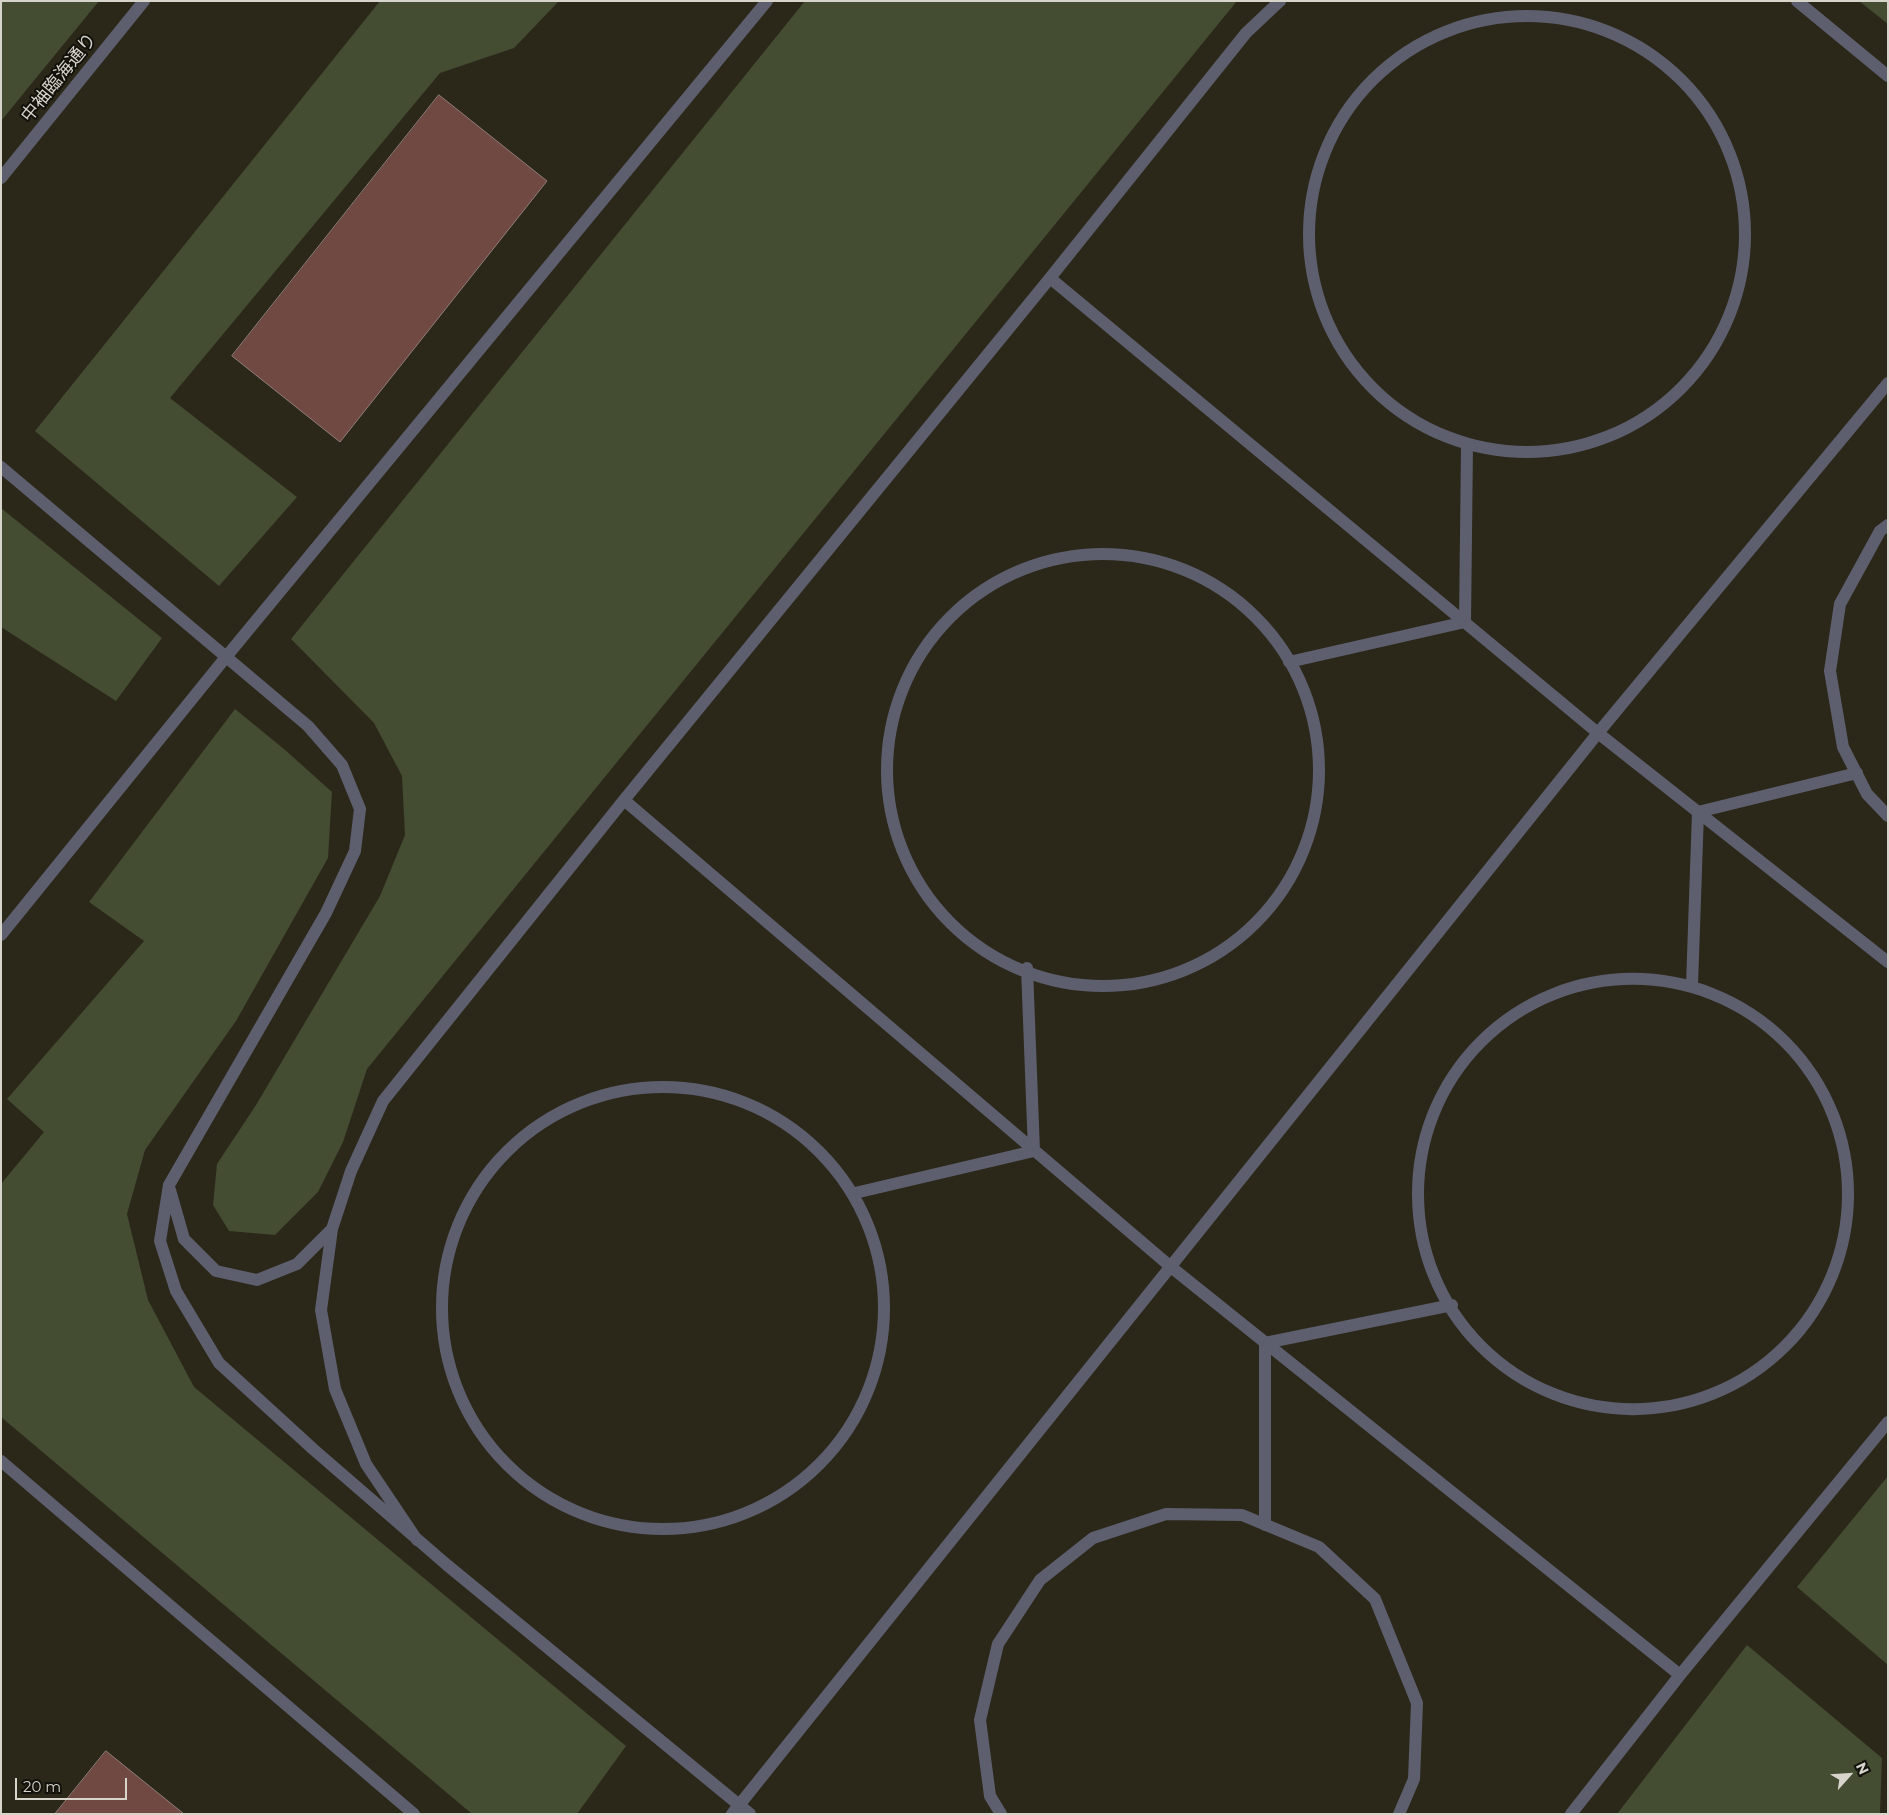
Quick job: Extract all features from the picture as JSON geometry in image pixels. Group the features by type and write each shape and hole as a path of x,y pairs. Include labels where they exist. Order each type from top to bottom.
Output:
{"street":[{"name":"中袖臨海通り","path":"1,178 144,1"},
{"path":"1,935 226,657 767,1"},
{"path":"418,1540 366,1464 335,1389 321,1310 332,1229 352,1171 383,1101 624,800 1050,278 1246,33 1280,1"},
{"path":"1796,1 1888,76"},
{"path":"1509,14 1586,22 1681,77 1725,139 1747,219 1739,295 1708,360 1630,430 1558,453 1467,446 1399,413 1346,359 1314,289 1311,191 1339,119 1389,62 1456,25 1509,14"},
{"path":"1050,278 1598,733 1888,962"},
{"path":"735,1809 1598,733 1888,382"},
{"path":"1465,622 1467,446"},
{"path":"1,467 308,726 342,765 360,809 355,851 326,913 169,1185 160,1241 176,1291 218,1363 418,1540 735,1809 750,1814"},
{"path":"1888,525 1880,531 1840,604 1830,672 1843,747 1867,794 1888,816"},
{"path":"1084,552 1191,570 1272,632 1310,698 1321,795 1286,892 1234,946 1186,974 1076,988 1027,968 977,949 923,894 897,842 884,767 908,670 954,610 1004,574 1084,552"},
{"path":"1289,662 1465,622"},
{"path":"1698,812 1857,773"},
{"path":"624,800 1171,1267 1680,1675"},
{"path":"1692,985 1698,812"},
{"path":"1027,968 1034,1150"},
{"path":"1616,977 1692,985 1748,1011 1808,1068 1842,1136 1849,1180 1842,1255 1825,1295 1757,1374 1689,1405 1648,1412 1551,1396 1467,1336 1420,1239 1418,1163 1426,1126 1462,1059 1491,1030 1555,991 1616,977"},
{"path":"643,1085 720,1092 804,1134 855,1193 882,1266 882,1351 855,1423 793,1491 723,1524 625,1529 552,1502 479,1433 446,1363 441,1285 453,1231 492,1164 551,1114 643,1085"},
{"path":"855,1193 1034,1150"},
{"path":"169,1185 184,1239 216,1271 256,1280 297,1264 332,1229"},
{"path":"1265,1343 1452,1305"},
{"path":"1265,1343 1265,1525"},
{"path":"1571,1814 1680,1675 1888,1422"},
{"path":"1,1461 414,1814"},
{"path":"1001,1814 990,1796 980,1720 998,1644 1040,1580 1094,1538 1166,1514 1242,1516 1319,1547 1374,1599 1417,1703 1414,1779 1399,1814"}],"green space":[{"path":"1,1 99,1 1,121"},
{"path":"380,1 559,1 514,48 440,73 170,398 297,497 219,586 35,431"},
{"path":"805,1 1237,1 367,1069 343,1142 318,1192 275,1235 229,1231 213,1205 217,1164 256,1105 380,896 405,835 402,776 374,723 291,639"},
{"path":"1859,1 1888,1 1888,24"},
{"path":"1,508 162,638 116,701 1,627"},
{"path":"235,709 332,792 328,858 236,1021 145,1150 127,1214 148,1300 194,1387 626,1746 577,1814 472,1814 1,1417 1,1184 44,1132 7,1099 144,941 89,902"},
{"path":"1888,1476 1888,1665 1797,1587"},
{"path":"1747,1645 1882,1758 1880,1814 1617,1814"}],"building":[{"path":"439,95 547,181 340,442 232,356"},
{"path":"106,1751 184,1814 55,1814"}]}
